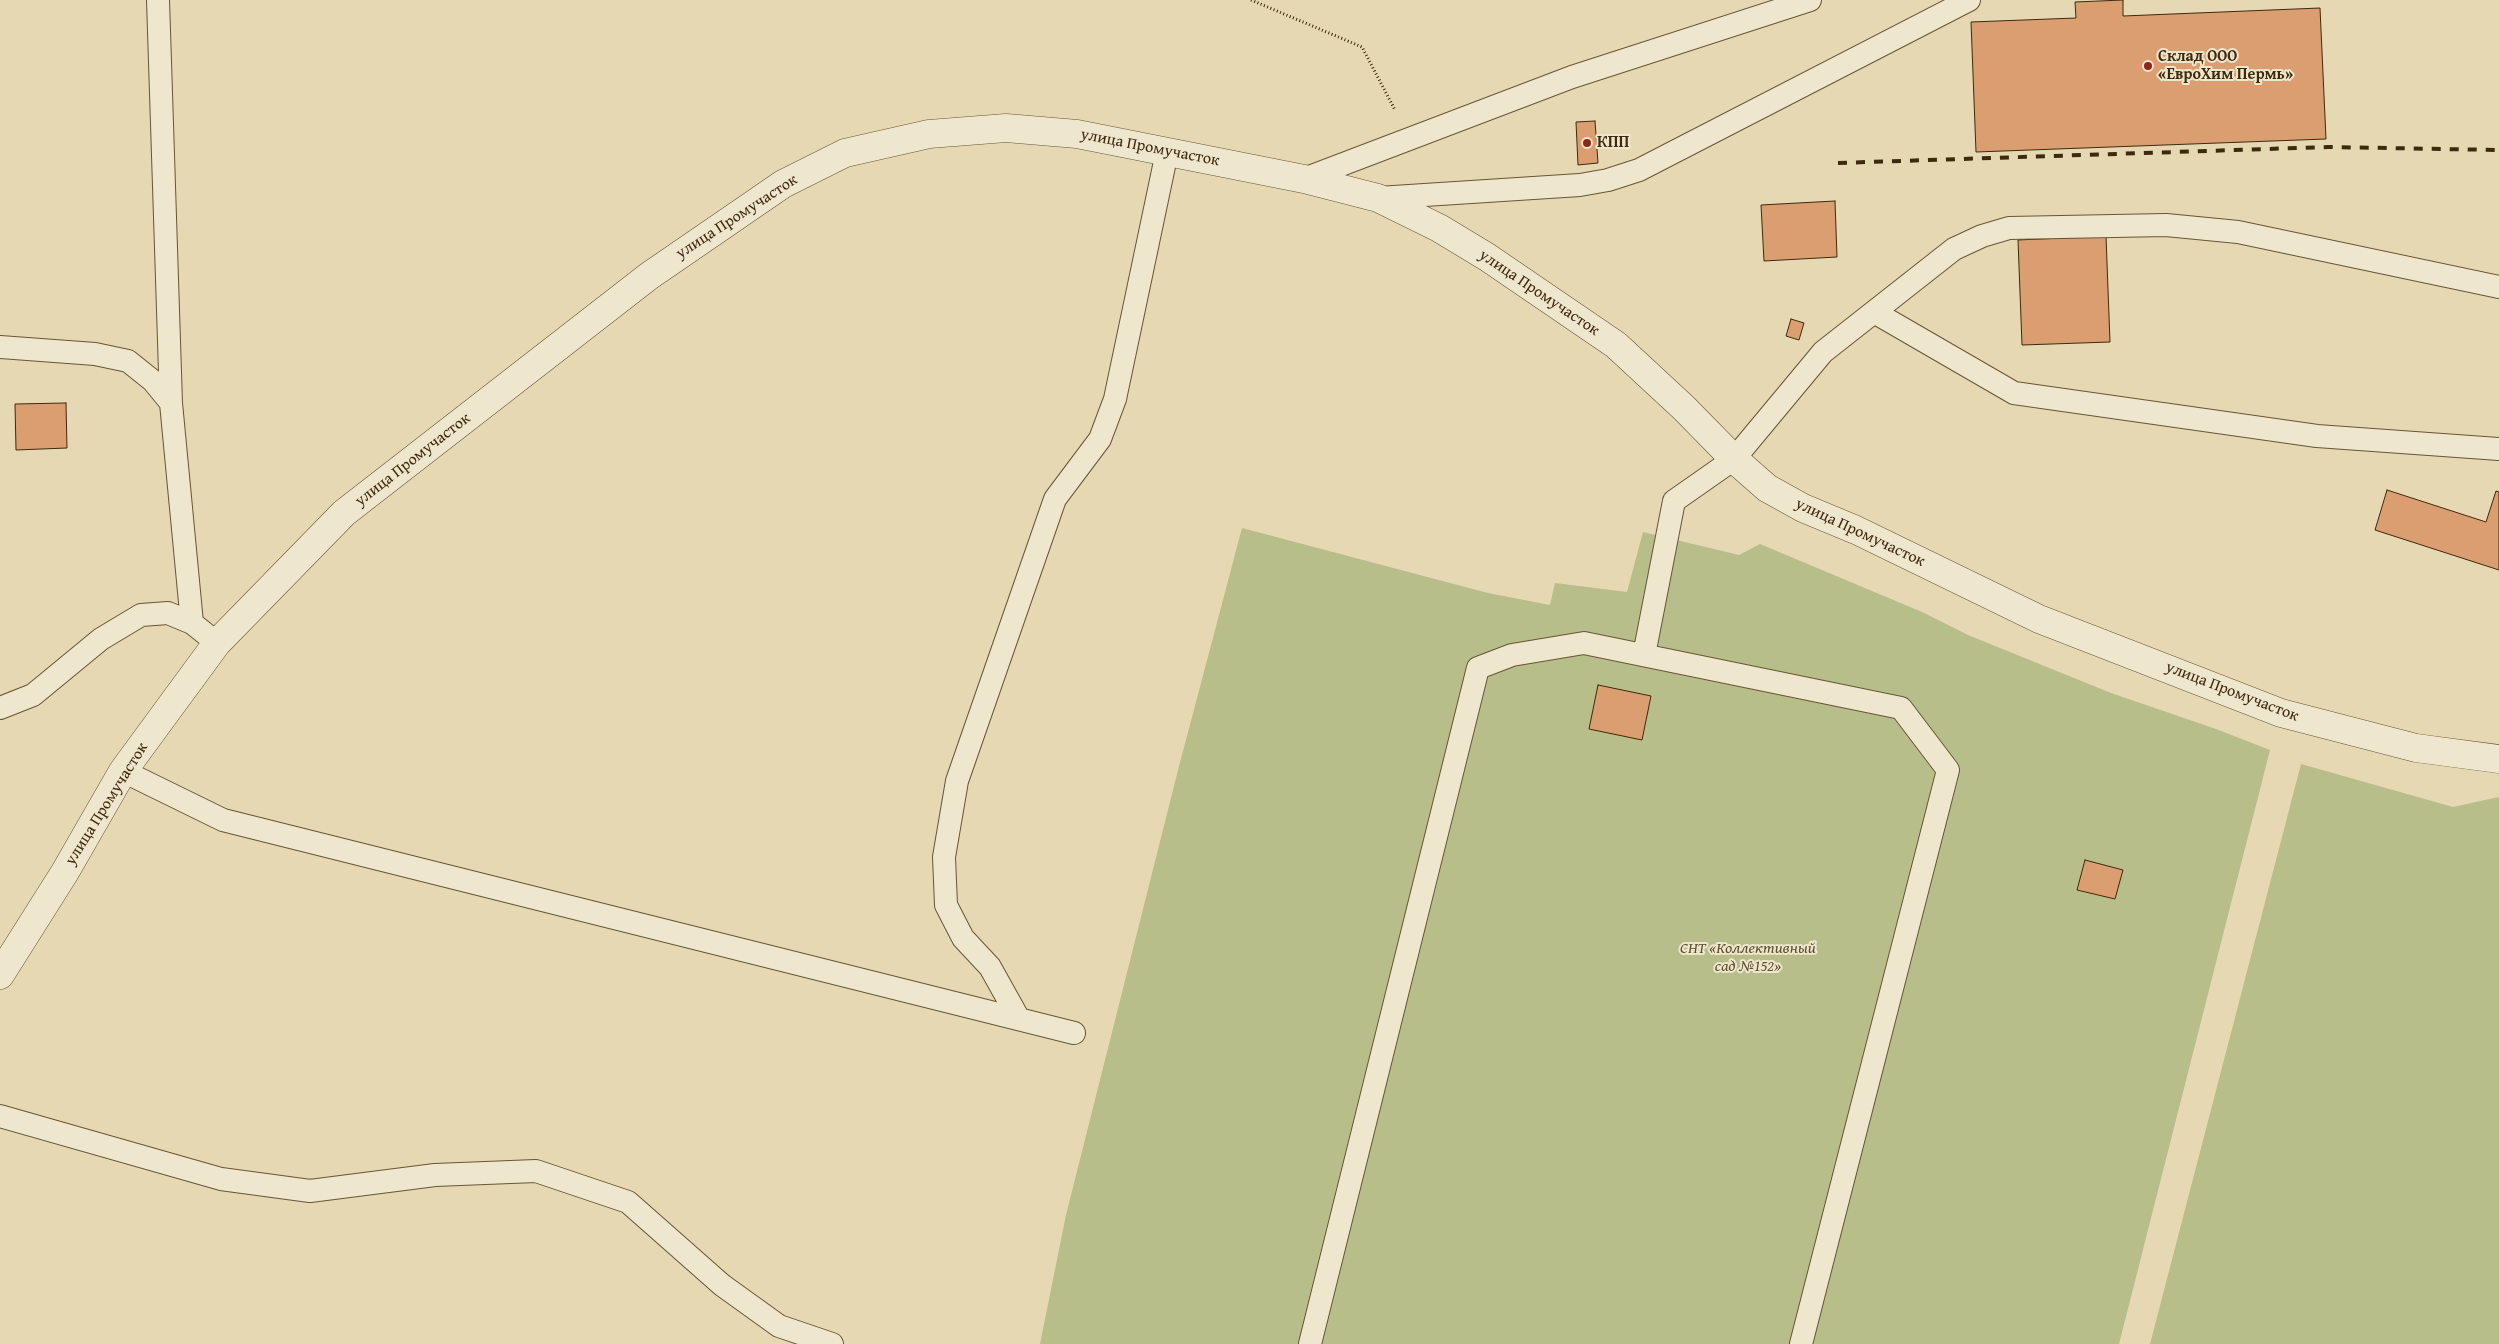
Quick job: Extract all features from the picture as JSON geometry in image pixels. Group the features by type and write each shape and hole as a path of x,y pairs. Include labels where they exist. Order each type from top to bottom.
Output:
{"street":[{"name":"улица Промучасток","path":"0,975 65,872 124,771 217,643 344,514 649,276 783,184 845,153 929,134 1006,128 1077,134 1304,179 1378,198 1439,228 1487,257 1616,344 1684,408 1734,459 1768,488 1803,508 1856,530 2039,619 2281,713 2416,748 2499,759"}],"lane":[{"path":"158,0 171,403 192,623"},
{"path":"1304,179 1572,77 1810,0"},
{"path":"1378,198 1580,184 1608,180 1639,170 1969,0"},
{"path":"1019,1019 990,967 963,938 946,905 944,857 958,781 1055,499 1100,439 1116,399 1167,152"},
{"path":"1644,655 1674,501 1734,459 1823,352 1954,249 1982,236 2009,228 2166,225 2238,232 2499,287"},
{"path":"1874,312 2014,393 2317,436 2499,449"},
{"path":"0,347 95,354 128,361 153,381 171,403"},
{"path":"0,708 33,695 101,639 141,615 168,613 192,623 217,643"},
{"path":"1310,1344 1478,668 1512,655 1584,643 1900,708 1948,770 1801,1344"},
{"path":"124,771 223,820 1074,1033"},
{"path":"0,1116 221,1179 310,1191 436,1175 536,1171 628,1202 722,1285 778,1326 832,1344"}],"path":[{"path":"1251,0 1362,46 1410,139"}],"green space":[{"name":"СНТ «Коллективный сад №152»","path":"1242,528 1488,593 1550,605 1555,583 1627,592 1643,532 1739,555 1760,544 1922,612 1968,635 2111,693 2216,729 2270,750 2119,1344 1040,1344 1066,1215 1178,770"},
{"path":"2301,764 2453,807 2499,797 2499,1344 2150,1344"}],"building":[{"name":"Склад ООО «ЕвроХим Пермь»","path":"2123,0 2123,16 2320,8 2326,139 1976,152 1971,22 2076,18 2075,2"},
{"name":"КПП","path":"1595,121 1598,163 1578,165 1576,122"},
{"path":"1835,201 1837,257 1764,261 1761,205"},
{"path":"2106,236 2110,342 2022,345 2018,240"},
{"path":"1791,319 1804,323 1799,340 1786,336"},
{"path":"66,403 67,448 16,450 15,404"},
{"path":"2387,490 2486,522 2496,491 2499,492 2499,570 2375,530"},
{"path":"1598,685 1651,696 1642,740 1589,729"},
{"path":"2085,860 2123,870 2115,899 2077,890"}],"railway":[{"path":"1838,163 2328,147 2499,150"}],"place":[{"name":"Склад ООО «ЕвроХим Пермь»","path":"2148,66"},
{"name":"КПП","path":"1587,143"}]}
